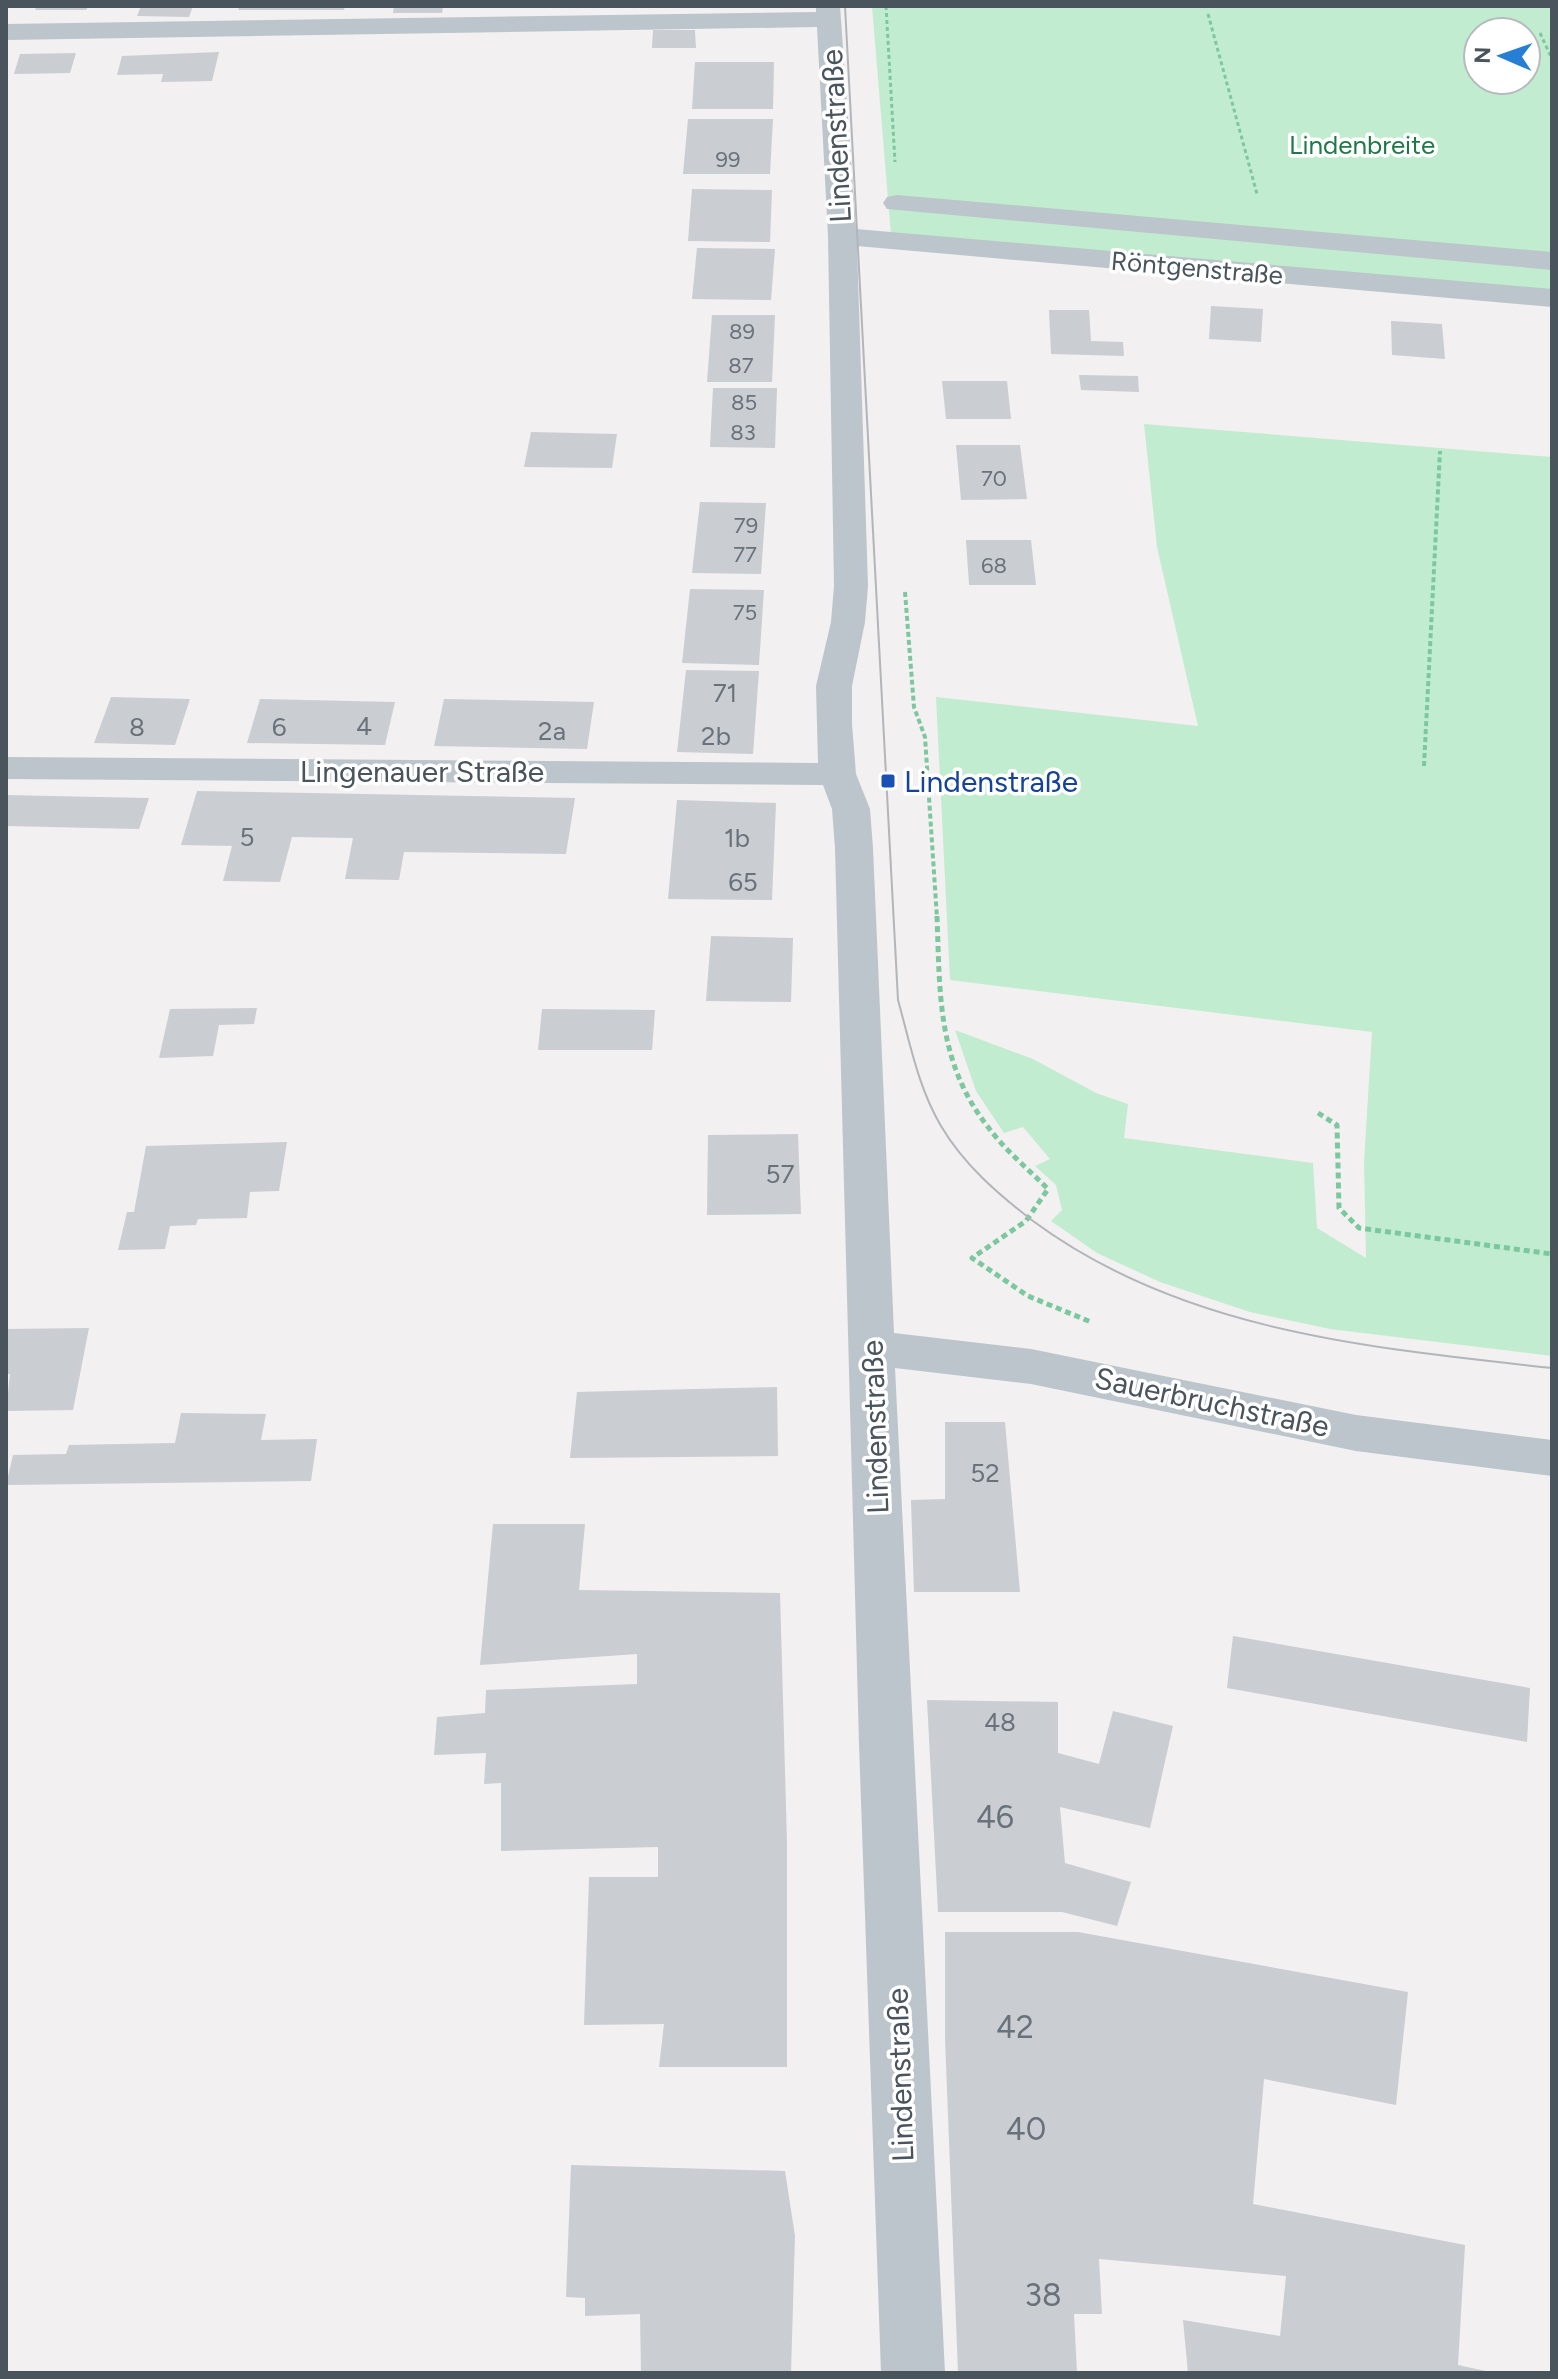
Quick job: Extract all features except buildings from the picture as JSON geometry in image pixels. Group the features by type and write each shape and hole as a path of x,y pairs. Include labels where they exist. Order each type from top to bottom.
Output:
{"street":[{"path":"6,32 829,12"},
{"name":"Lindenstraße","path":"829,12 842,236 851,586 848,622 834,686 837,774 851,809 854,848 885,1744 913,2373"},
{"path":"897,203 1552,261"},
{"name":"Röntgenstraße","path":"842,236 1552,298"},
{"name":"Lingenauer Straße","path":"6,768 837,774"},
{"name":"Sauerbruchstraße","path":"872,1349 936,1351 1058,1370 1296,1422 1552,1458"}],"path":[{"path":"886,6 897,203"},
{"path":"1208,14 1269,237"},
{"path":"1542,37 1552,59"},
{"path":"1424,766 1440,451"},
{"path":"905,580 914,707 925,737 933,822 939,1012 957,1072 983,1121 1048,1189 1044,1200 1009,1236 972,1258 1004,1285 1051,1310 1093,1323"},
{"path":"1318,1113 1337,1125 1339,1208 1359,1228 1552,1254"}],"green space":[{"name":"Lindenbreite","path":"872,6 1552,6 1552,291 891,235"},
{"path":"1144,424 1552,457 1552,1356 1330,1329 1250,1312 1160,1282 1097,1253 1051,1221 1062,1210 1056,1185 1035,1166 1050,1159 1023,1127 1004,1133 976,1091 955,1030 1033,1059 1096,1093 1128,1104 1124,1138 1313,1163 1317,1228 1366,1258 1364,1162 1372,1032 950,980 936,697 1198,726 1157,547"}],"tram line":[{"path":"845,6 898,1000 915,1064 933,1111 950,1140 971,1166 1020,1211 1091,1258 1152,1288 1216,1311 1281,1329 1416,1352 1552,1368"}],"place":[{"name":"Lindenstraße","path":"888,781"}]}
